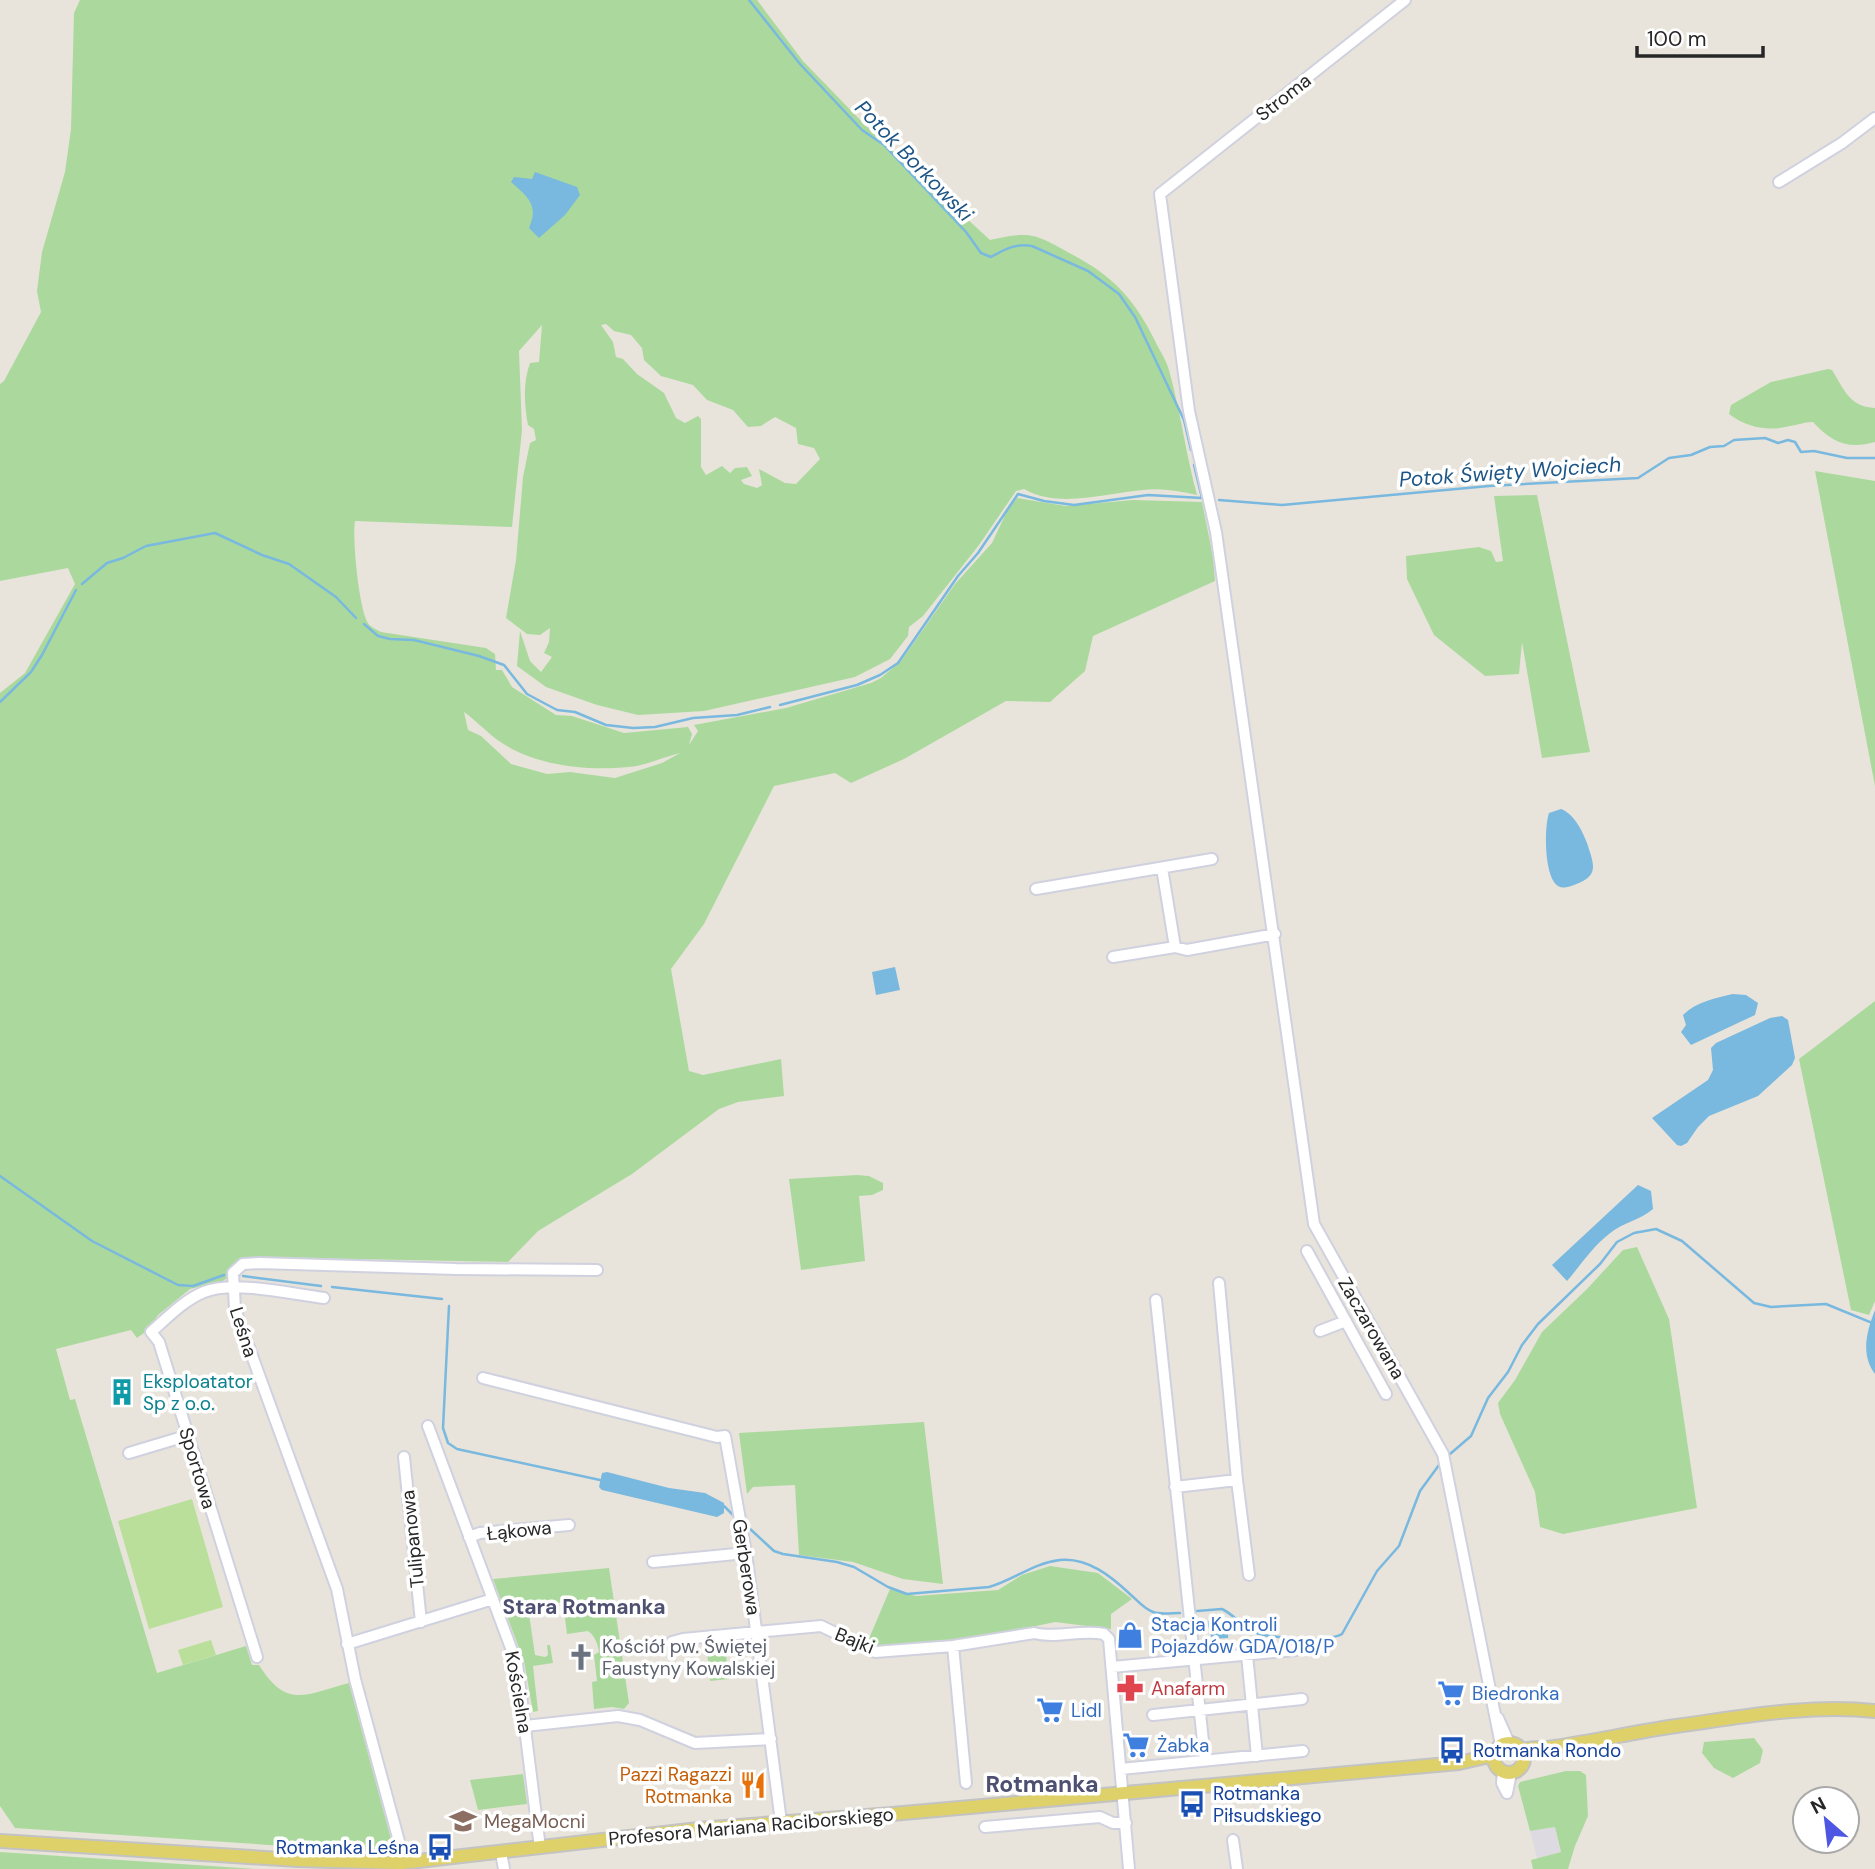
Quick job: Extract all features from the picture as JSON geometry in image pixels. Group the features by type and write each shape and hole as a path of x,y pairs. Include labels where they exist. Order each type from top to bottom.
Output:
{"main road":[{"path":"1502,1759 1523,1754 1539,1755 1550,1748 1615,1735 1771,1712 1822,1708 1875,1711"},
{"path":"1502,1759 1520,1768 1523,1754"},
{"name":"Profesora Mariana Raciborskiego","path":"0,1841 297,1860 401,1863 610,1838 1459,1763 1478,1757 1502,1759"}],"street":[{"name":"Stroma","path":"1160,194 1405,0"},
{"path":"1779,182 1842,143 1875,118"},
{"name":"Zaczarowana","path":"1160,194 1189,411 1216,532 1314,1224 1441,1449 1483,1662 1497,1716 1502,1759"},
{"path":"1036,889 1212,859"},
{"path":"1162,868 1175,947"},
{"path":"1113,957 1175,947 1187,950 1275,934"},
{"path":"1307,1251 1386,1394"},
{"name":"Leśna","path":"401,1863 400,1845 347,1644 337,1589 235,1309 232,1288 234,1270 247,1263 597,1270"},
{"path":"1219,1283 1237,1480 1249,1575"},
{"path":"232,1288 324,1298"},
{"name":"Sportowa","path":"232,1288 207,1291 192,1298 151,1332 159,1342 257,1657"},
{"path":"1156,1300 1205,1760"},
{"path":"1320,1331 1346,1321"},
{"name":"Gerberowa","path":"483,1378 718,1437 725,1436 746,1553 781,1822"},
{"name":"Kościelna","path":"428,1426 517,1664 540,1848"},
{"path":"129,1454 189,1435"},
{"name":"Tulipanowa","path":"404,1457 421,1622"},
{"path":"1175,1487 1237,1480"},
{"name":"Łąkowa","path":"469,1536 569,1525"},
{"path":"653,1562 746,1553"},
{"path":"347,1644 493,1599"},
{"name":"Bajki","path":"672,1642 821,1626 875,1652 953,1646 1034,1633 1046,1636 1060,1633 1104,1634 1109,1639 1112,1667 1129,1869"},
{"path":"953,1646 966,1783"},
{"path":"1112,1667 1296,1650"},
{"path":"1247,1655 1257,1756"},
{"path":"1153,1715 1302,1699"},
{"path":"525,1726 618,1716 639,1720 695,1743 771,1739"},
{"path":"1121,1769 1303,1751"},
{"path":"985,1827 1100,1817 1113,1824 1126,1823"},
{"path":"1233,1840 1237,1869"},
{"path":"501,1853 504,1869"}],"shaded area":[{"path":"1555,1827 1561,1853 1537,1858 1530,1831"}],"green space":[{"path":"80,0 757,0 803,61 864,124 990,240 1016,235 1043,239 1089,264 1114,283 1142,316 1168,367 1197,495 1150,489 1067,499 1038,495 1024,489 1016,491 979,545 923,616 909,627 908,636 890,659 855,677 704,711 638,715 597,705 546,687 517,666 520,631 530,661 541,672 552,657 544,653 549,642 550,628 540,635 527,634 506,618 516,560 523,477 530,443 536,440 534,429 528,425 526,378 530,363 539,362 542,325 519,351 522,430 512,527 355,521 355,557 362,604 369,624 381,632 486,648 495,654 496,670 502,670 512,687 556,715 572,716 624,733 688,727 692,734 689,745 698,731 694,725 786,708 881,678 901,661 955,584 992,543 1007,511 1017,498 1066,506 1133,500 1202,502 1213,557 1215,581 1093,636 1085,671 1050,702 1006,701 904,759 851,783 835,773 774,786 704,924 671,969 689,1071 703,1075 781,1059 784,1096 738,1102 719,1109 632,1174 538,1231 508,1262 252,1257 223,1281 190,1289 158,1315 148,1330 137,1338 131,1330 56,1349 70,1400 75,1399 157,1673 246,1646 252,1665 259,1665 269,1679 288,1693 309,1694 349,1683 394,1850 359,1851 15,1828 0,1806 0,693 25,673 75,584 68,568 0,581 0,384 41,312 37,291 42,252 65,172 71,129 74,13","holes":["606,324 614,331 631,335 642,348 644,360 661,376 693,385 707,400 733,410 748,427 761,426 775,417 796,428 798,444 814,448 820,459 796,484 785,483 759,469 762,485 757,488 744,484 741,480 752,476 747,467 735,468 730,473 722,466 706,475 701,467 701,419 698,416 685,423 676,418 664,393 637,374 623,359 616,357 613,342 601,325","464,712 516,751 546,762 579,767 628,767 680,753 662,763 615,778 570,772 547,774 511,764 481,736 468,730"]},
{"path":"1832,370 1853,401 1875,408 1875,442 1856,445 1841,443 1826,435 1813,422 1766,428 1750,425 1729,414 1731,405 1771,382"},
{"path":"1815,471 1875,481 1875,786"},
{"path":"1537,495 1590,752 1542,758 1522,642 1519,674 1485,676 1434,635 1407,579 1406,556 1479,547 1491,551 1496,562 1503,561 1494,496"},
{"path":"1875,1001 1875,1301 1869,1315 1851,1310 1799,1059"},
{"path":"869,1176 883,1183 883,1190 872,1195 859,1196 865,1261 801,1270 789,1179"},
{"path":"1637,1247 1669,1319 1697,1508 1563,1534 1540,1527 1535,1492 1500,1414 1498,1403 1515,1380 1542,1332 1623,1250"},
{"path":"924,1422 943,1584 903,1579 853,1562 799,1555 795,1485 753,1487 747,1494 739,1433"},
{"path":"192,1499 223,1607 149,1629 118,1521"},
{"path":"1050,1566 1098,1573 1132,1599 1111,1614 1111,1629 1055,1622 985,1637 879,1646 868,1641 890,1589 916,1596 998,1590 1022,1575"},
{"path":"609,1568 629,1703 624,1709 594,1709 592,1682 597,1681 594,1655 599,1652 598,1646 588,1631 567,1634 563,1602 528,1607 535,1655 548,1655 547,1645 550,1645 553,1663 533,1666 538,1711 533,1712 524,1661 493,1579"},
{"path":"724,1639 729,1679 710,1681 706,1641"},
{"path":"211,1640 216,1655 183,1665 178,1650"},
{"path":"1754,1738 1763,1750 1760,1763 1733,1778 1714,1768 1702,1753 1704,1742"},
{"path":"1566,1771 1580,1771 1586,1775 1588,1816 1568,1869 1533,1869 1531,1860 1561,1852 1555,1827 1530,1831 1518,1786 1520,1782"},
{"path":"523,1774 527,1804 478,1810 470,1780"},
{"path":"0,1852 257,1869 0,1869"}],"water":[{"path":"535,172 577,187 580,195 565,215 539,238 529,228 533,213 530,202 511,182 514,177 532,179"},
{"path":"1561,809 1574,819 1580,828 1593,864 1588,878 1564,888 1553,881 1546,852 1549,813"},
{"path":"895,967 900,990 876,995 872,972"},
{"path":"1733,994 1746,995 1758,1003 1755,1015 1691,1045 1681,1032 1686,1025 1683,1015 1700,1004"},
{"path":"1782,1016 1788,1020 1795,1058 1792,1065 1758,1096 1709,1116 1687,1143 1677,1145 1652,1118 1708,1080 1713,1070 1711,1048 1716,1043 1770,1018"},
{"path":"1638,1185 1651,1191 1653,1209 1603,1239 1567,1281 1552,1265"},
{"path":"1875,1310 1875,1374 1868,1359 1866,1342"},
{"path":"602,1473 669,1488 705,1493 724,1503 724,1513 717,1517 602,1490 599,1487"},
{"path":"1222,1618 1229,1626 1228,1638 1212,1639 1207,1623 1209,1620"}],"waterway":[{"name":"Potok Borkowski","path":"749,0 800,64 862,130 884,145 966,232 981,253 991,257 1011,247 1032,246 1088,271 1119,294 1135,317 1184,420 1191,450"},
{"name":"Potok Święty Wojciech","path":"1219,500 1282,505 1489,486 1638,478 1669,458 1724,446 1734,440 1765,438 1778,443 1788,440 1795,442 1801,452 1814,451 1847,458 1875,458"},
{"name":"Potok Święty Wojciech","path":"780,705 857,685 898,663 1018,494 1074,505 1148,495 1202,498 1194,465"},
{"name":"Potok Święty Wojciech","path":"82,584 107,563 146,546 215,533 262,555 289,564 336,597 356,618"},
{"name":"Potok Święty Wojciech","path":"0,702 31,672 76,590"},
{"name":"Potok Święty Wojciech","path":"364,624 378,636 414,640 504,665 527,694 557,710 575,712 606,725 655,727 693,718 737,715 770,707"},
{"path":"0,1176 92,1241 178,1285 193,1286 224,1275"},
{"path":"1450,1454 1471,1436 1488,1398 1538,1324 1600,1264 1617,1242 1634,1233 1656,1229 1682,1241 1754,1303 1771,1307 1826,1304 1875,1324"},
{"path":"243,1276 321,1286"},
{"path":"332,1287 442,1299"},
{"path":"449,1306 443,1428 448,1443 457,1449 600,1480"},
{"path":"1197,1611 1222,1609 1259,1634 1314,1639 1342,1634 1377,1571 1399,1546 1420,1491 1439,1465"},
{"path":"724,1506 733,1515"},
{"path":"749,1528 774,1551 854,1567 888,1587 907,1594 989,1587 1041,1564 1070,1560 1099,1570 1150,1611 1180,1613"}],"place":[{"name":"Eksploatator Sp z o.o.","path":"122,1392"},
{"name":"Stacja Kontroli Pojazdów GDA/018/P","path":"1130,1635"},
{"name":"Kościół pw. Świętej Faustyny Kowalskiej","path":"581,1657"},
{"name":"Anafarm","path":"1130,1688"},
{"name":"Biedronka","path":"1451,1693"},
{"name":"Lidl","path":"1050,1710"},
{"name":"Żabka","path":"1136,1745"},
{"name":"Rotmanka Rondo","path":"1452,1750"},
{"name":"Pazzi Ragazzi Rotmanka","path":"753,1785"},
{"name":"Rotmanka Piłsudskiego","path":"1192,1804"},
{"name":"MegaMocni","path":"463,1821"},
{"name":"Rotmanka Leśna","path":"440,1847"}],"district":[{"name":"Stara Rotmanka","path":"584,1607"},
{"name":"Rotmanka","path":"1042,1784"}]}
